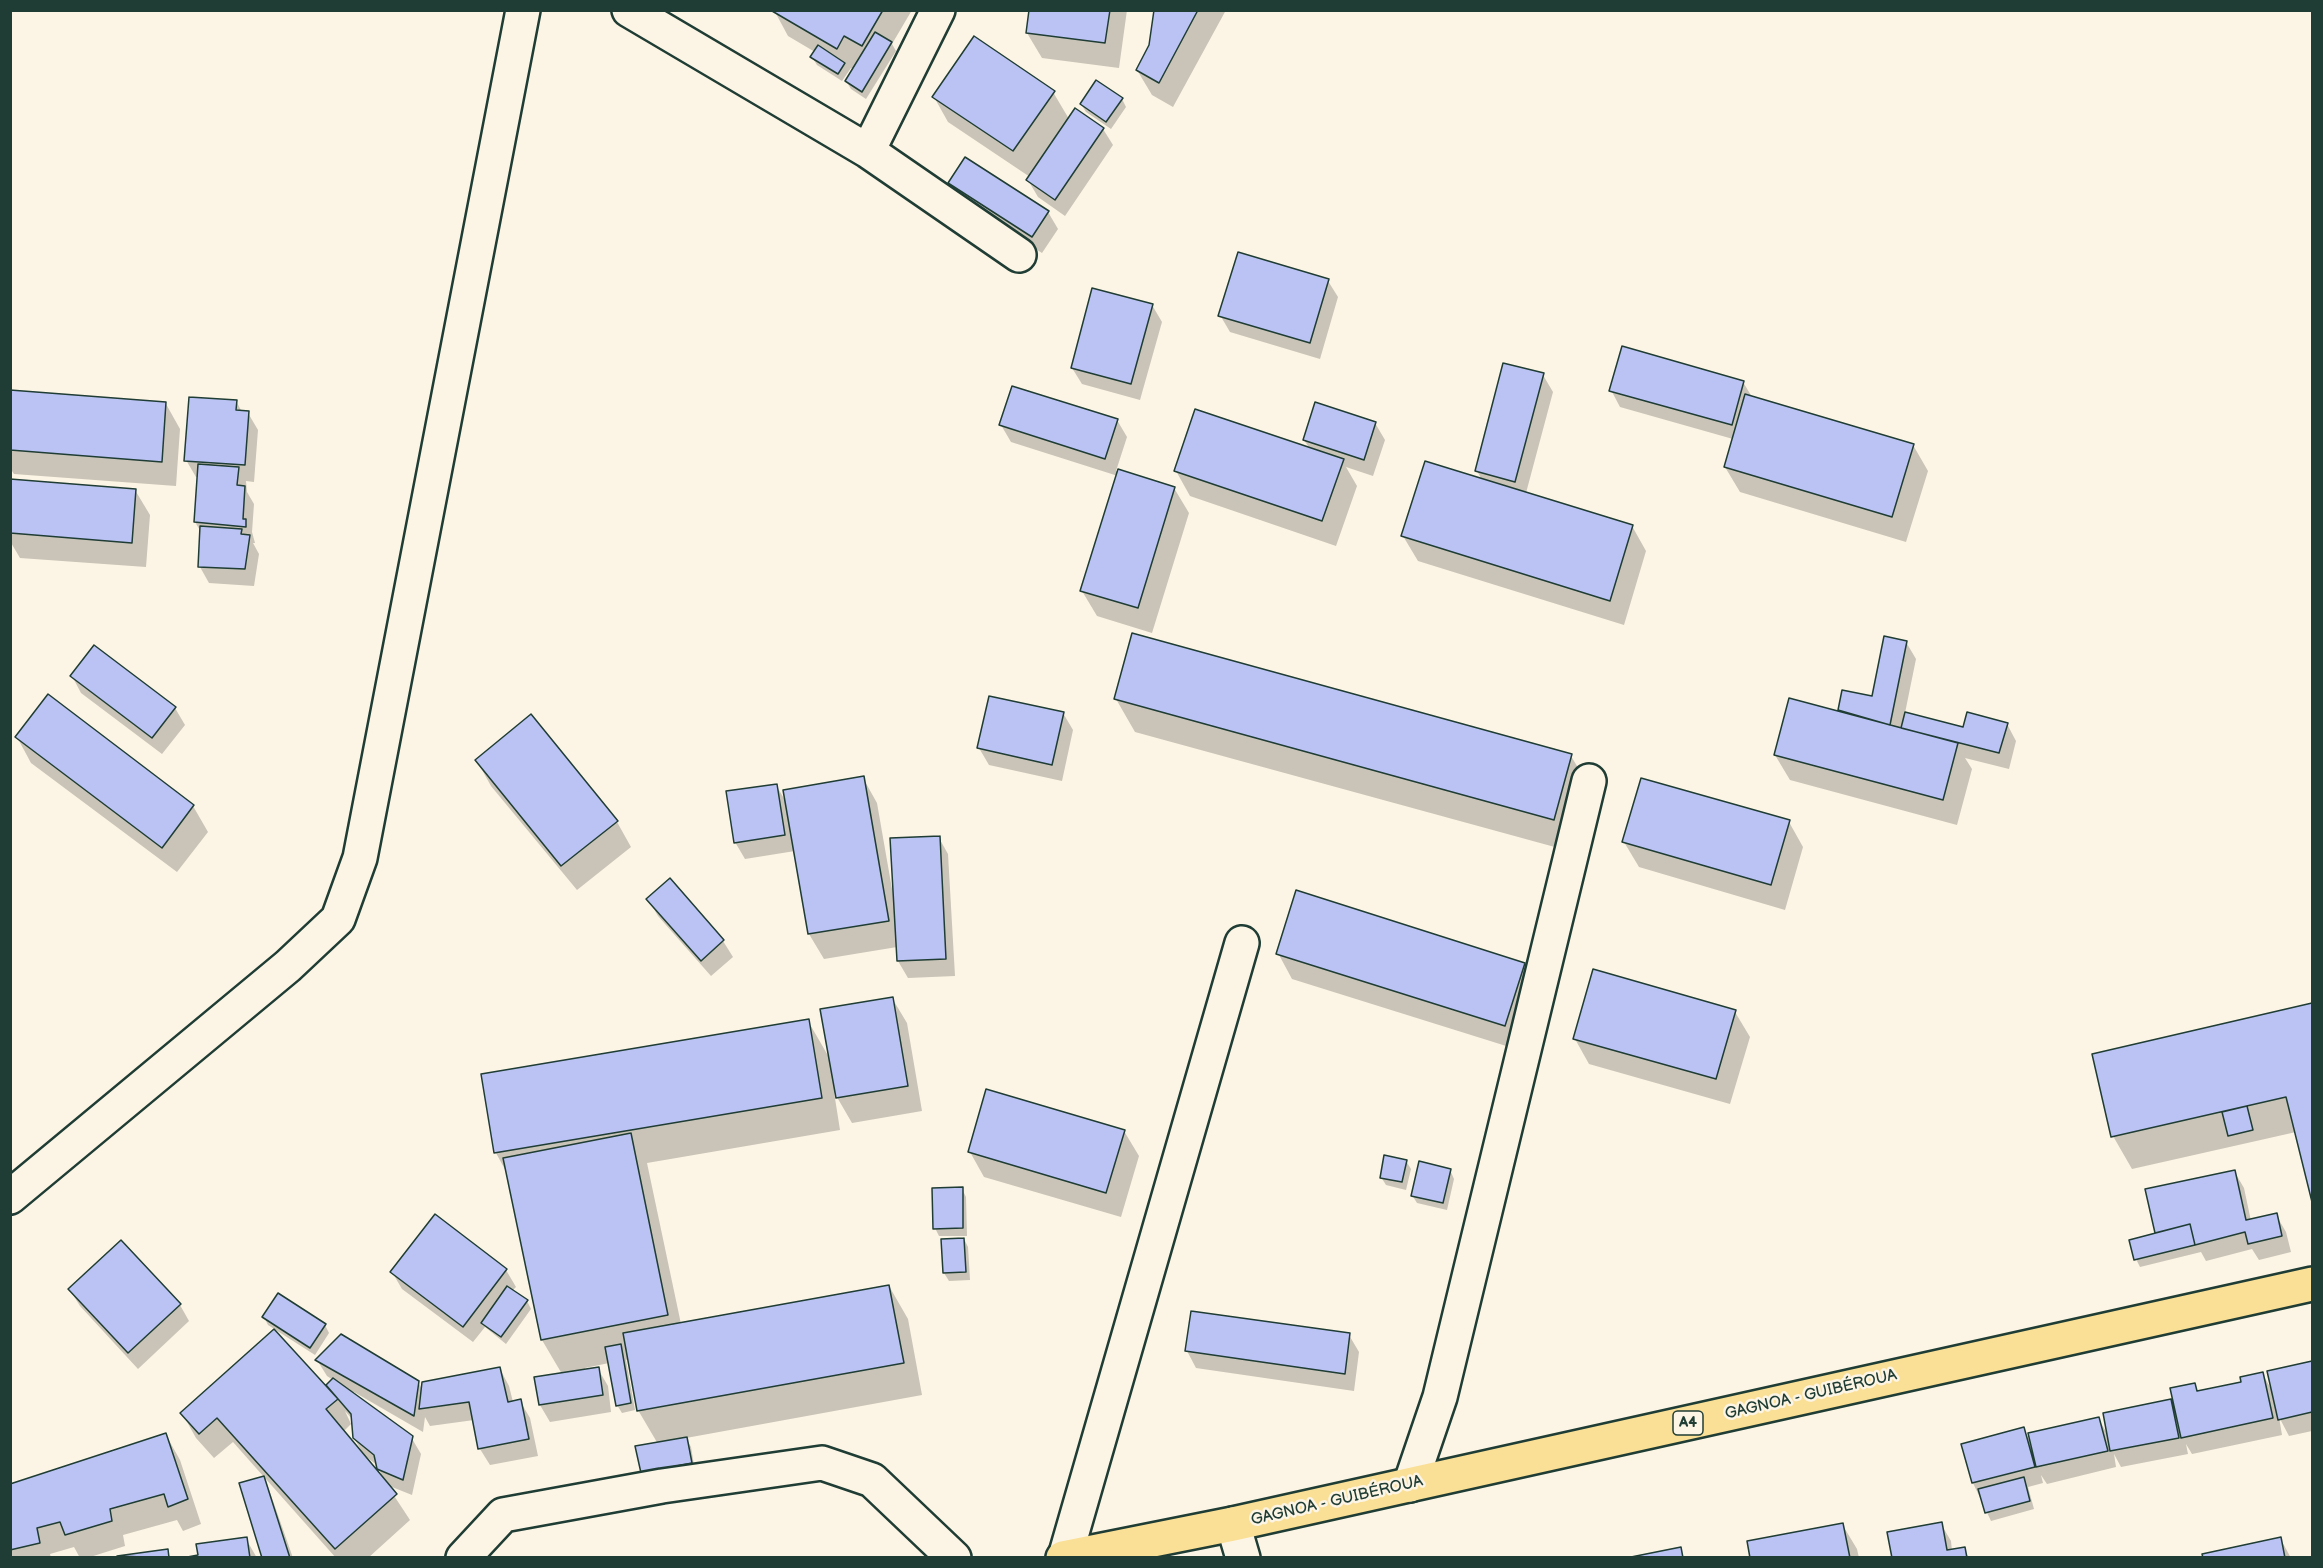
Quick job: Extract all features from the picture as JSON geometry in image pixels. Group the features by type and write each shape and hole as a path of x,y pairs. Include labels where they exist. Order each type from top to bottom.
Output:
{"main road":[{"name":"GAGNOA - GUIBÉROUA","path":"1064,1557 1233,1524 2313,1284"}],"street":[{"path":"10,1197 288,966 338,919 360,858 523,10"},
{"path":"629,10 868,151 1019,255"},
{"path":"868,151 938,10"},
{"path":"1410,1485 1440,1397 1589,781"},
{"path":"1064,1557 1242,943"},
{"path":"462,1557 503,1515 662,1486 822,1463 872,1480 954,1557"},
{"path":"1233,1524 1244,1557"}],"building":[{"path":"883,10 862,46 844,36 837,49 772,11"},
{"path":"1029,10 1110,10 1105,43 1026,33"},
{"path":"1154,10 1198,10 1159,83 1136,70 1149,45"},
{"path":"875,32 892,42 862,92 845,81"},
{"path":"974,36 1055,91 1013,151 932,97"},
{"path":"818,45 845,63 838,74 810,57"},
{"path":"1096,80 1123,98 1106,122 1080,104"},
{"path":"1075,108 1104,128 1055,200 1026,180"},
{"path":"965,157 1049,211 1032,237 948,183"},
{"path":"1238,252 1329,279 1310,343 1218,316"},
{"path":"1092,288 1153,304 1131,384 1071,368"},
{"path":"1622,346 1744,381 1732,425 1609,391"},
{"path":"1503,363 1544,373 1515,482 1475,471"},
{"path":"1012,386 1118,419 1105,459 999,425"},
{"path":"10,390 166,402 162,462 10,450"},
{"path":"1745,394 1914,444 1892,517 1724,467"},
{"path":"189,397 237,400 236,410 249,411 245,465 184,461"},
{"path":"1315,402 1376,422 1364,460 1303,440"},
{"path":"1195,409 1344,459 1322,521 1174,471"},
{"path":"1425,461 1633,525 1610,601 1401,536"},
{"path":"198,464 239,467 237,485 245,486 243,519 246,519 246,527 194,522"},
{"path":"1118,469 1175,487 1138,608 1080,591"},
{"path":"10,479 136,489 132,543 10,533"},
{"path":"200,526 242,529 241,534 250,535 245,569 198,567"},
{"path":"1132,633 1572,754 1554,820 1114,699"},
{"path":"1884,636 1907,641 1890,725 1838,710 1842,690 1872,696"},
{"path":"94,645 176,707 152,738 70,676"},
{"path":"48,694 194,805 162,848 15,737"},
{"path":"989,696 1064,712 1052,765 977,748"},
{"path":"1789,698 1958,743 1943,800 1774,755"},
{"path":"1905,712 1963,727 1967,712 2008,723 1999,753 1901,728"},
{"path":"531,714 618,821 561,866 475,760"},
{"path":"864,776 889,921 808,934 783,790"},
{"path":"1641,778 1790,820 1771,885 1622,842"},
{"path":"777,784 785,835 734,843 726,791"},
{"path":"940,836 946,959 897,961 890,838"},
{"path":"670,878 724,940 701,961 646,899"},
{"path":"1296,890 1525,963 1505,1026 1276,954"},
{"path":"1593,969 1736,1010 1716,1079 1573,1039"},
{"path":"893,997 908,1086 836,1098 820,1009"},
{"path":"2312,1003 2312,1202 2286,1097 2111,1137 2092,1054"},
{"path":"809,1019 822,1098 494,1153 481,1074"},
{"path":"986,1089 1125,1130 1106,1193 968,1152"},
{"path":"2247,1106 2253,1130 2228,1136 2222,1112"},
{"path":"631,1133 668,1315 541,1340 503,1158"},
{"path":"1384,1155 1407,1160 1402,1182 1380,1178"},
{"path":"1419,1161 1451,1169 1443,1203 1411,1196"},
{"path":"2235,1170 2246,1220 2277,1213 2282,1236 2248,1244 2245,1232 2195,1245 2190,1224 2155,1233 2145,1189"},
{"path":"963,1187 963,1228 933,1229 932,1188"},
{"path":"435,1214 507,1269 463,1327 390,1272"},
{"path":"2190,1224 2195,1245 2134,1260 2129,1240"},
{"path":"964,1238 966,1272 943,1273 941,1239"},
{"path":"121,1240 181,1304 128,1353 68,1289"},
{"path":"889,1285 904,1363 637,1411 623,1333"},
{"path":"507,1286 528,1300 501,1337 481,1323"},
{"path":"278,1293 326,1324 310,1348 262,1317"},
{"path":"1191,1311 1350,1333 1345,1374 1185,1351"},
{"path":"274,1329 338,1399 326,1409 397,1494 335,1549 217,1418 199,1434 180,1413"},
{"path":"341,1334 419,1381 414,1416 315,1360"},
{"path":"621,1344 631,1403 616,1406 605,1347"},
{"path":"2312,1361 2312,1412 2278,1420 2267,1371"},
{"path":"500,1367 508,1402 521,1399 529,1439 478,1449 469,1402 419,1409 422,1382"},
{"path":"599,1367 603,1395 539,1405 534,1377"},
{"path":"2263,1372 2273,1418 2181,1438 2170,1388 2195,1383 2197,1391 2241,1382 2240,1377"},
{"path":"333,1378 413,1436 403,1480 377,1469 374,1455 353,1438 351,1414 326,1385"},
{"path":"2171,1399 2179,1438 2110,1451 2103,1413"},
{"path":"2099,1417 2108,1451 2036,1467 2028,1433"},
{"path":"2024,1427 2035,1467 1972,1483 1961,1444"},
{"path":"166,1433 188,1499 168,1507 164,1494 110,1509 112,1521 65,1535 60,1522 37,1528 40,1543 10,1550 10,1484"},
{"path":"687,1437 692,1463 641,1473 635,1446"},
{"path":"264,1476 290,1558 262,1558 239,1483"},
{"path":"2024,1477 2030,1501 1985,1513 1978,1489"},
{"path":"1942,1522 1947,1550 1965,1547 1967,1558 1892,1558 1887,1532"},
{"path":"1843,1523 1850,1558 1750,1558 1747,1541"},
{"path":"247,1537 250,1558 182,1558 198,1555 196,1544"},
{"path":"2281,1537 2285,1558 2203,1558 2202,1554"},
{"path":"1681,1547 1683,1558 1626,1558"},
{"path":"168,1549 169,1558 117,1556"}]}
